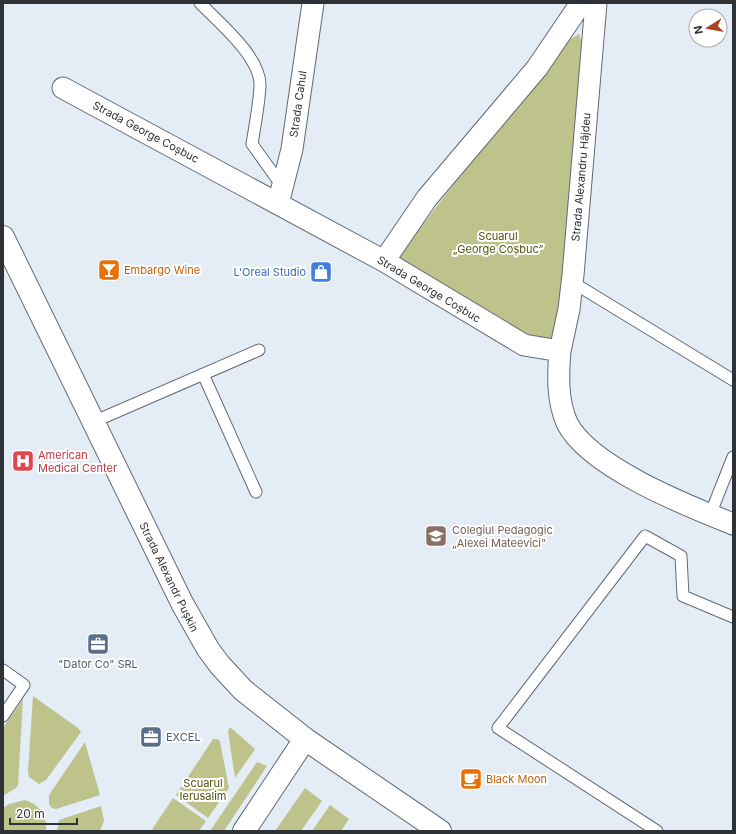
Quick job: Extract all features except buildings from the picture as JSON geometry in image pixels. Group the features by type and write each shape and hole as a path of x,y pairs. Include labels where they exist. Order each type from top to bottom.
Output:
{"main road":[{"name":"Strada Alexandr Pușkin","path":"3,236 182,603 208,649 219,664 243,690 305,739 440,831"},
{"path":"244,831 305,739"}],"street":[{"name":"Strada Cahul","path":"280,195 292,149 313,3"},
{"path":"384,261 428,198 537,68 581,3"},
{"name":"Strada Alexandru Hâjdeu","path":"560,351 569,309 572,282 596,3"},
{"name":"Strada George Coșbuc","path":"63,88 280,195 384,261 524,345 560,351"},
{"path":"560,351 558,383 567,422 576,438 620,472 653,490 733,524"}],"lane":[{"path":"200,3 246,52 257,66 260,85 252,144 280,195"},
{"path":"572,282 733,380"},
{"path":"93,422 259,350"},
{"path":"203,374 256,492"},
{"path":"710,515 733,457"},
{"path":"657,831 498,728 645,536 681,556 684,596 733,617"},
{"path":"3,670 24,685 3,716"}],"green space":[{"name":"Scuarul „George Coșbuc”","path":"579,34 587,58 557,347 469,308 395,261 559,46"},
{"path":"33,696 78,728 81,732 46,780 39,784 29,777 28,772"},
{"path":"23,699 18,785 16,788 3,796 3,728"},
{"name":"Scuarul Ierusalim","path":"230,727 255,749 235,778 228,731"},
{"name":"Scuarul Ierusalim","path":"213,739 218,739 220,742 229,788 208,818 176,795"},
{"path":"85,742 100,795 56,809 52,808 49,804 49,795"},
{"name":"Scuarul Ierusalim","path":"257,762 267,766 224,831 210,831"},
{"path":"305,788 322,801 301,831 275,831"},
{"name":"Scuarul Ierusalim","path":"173,798 206,821 199,831 151,831"},
{"path":"25,800 35,805 42,811 46,831 3,831 3,808 9,804"},
{"path":"330,805 349,819 341,831 312,831"},
{"path":"101,806 104,821 100,831 57,831 59,820"}],"place":[{"name":"Embargo Wine","path":"109,270"},
{"name":"L'Oreal Studio","path":"321,272"},
{"name":"American Medical Center","path":"23,461"},
{"name":"Colegiul Pedagogic „Alexei Mateevici”","path":"436,536"},
{"name":"\"Dator Co\" SRL","path":"98,644"},
{"name":"EXCEL","path":"151,737"},
{"name":"Black Moon","path":"471,779"}]}
